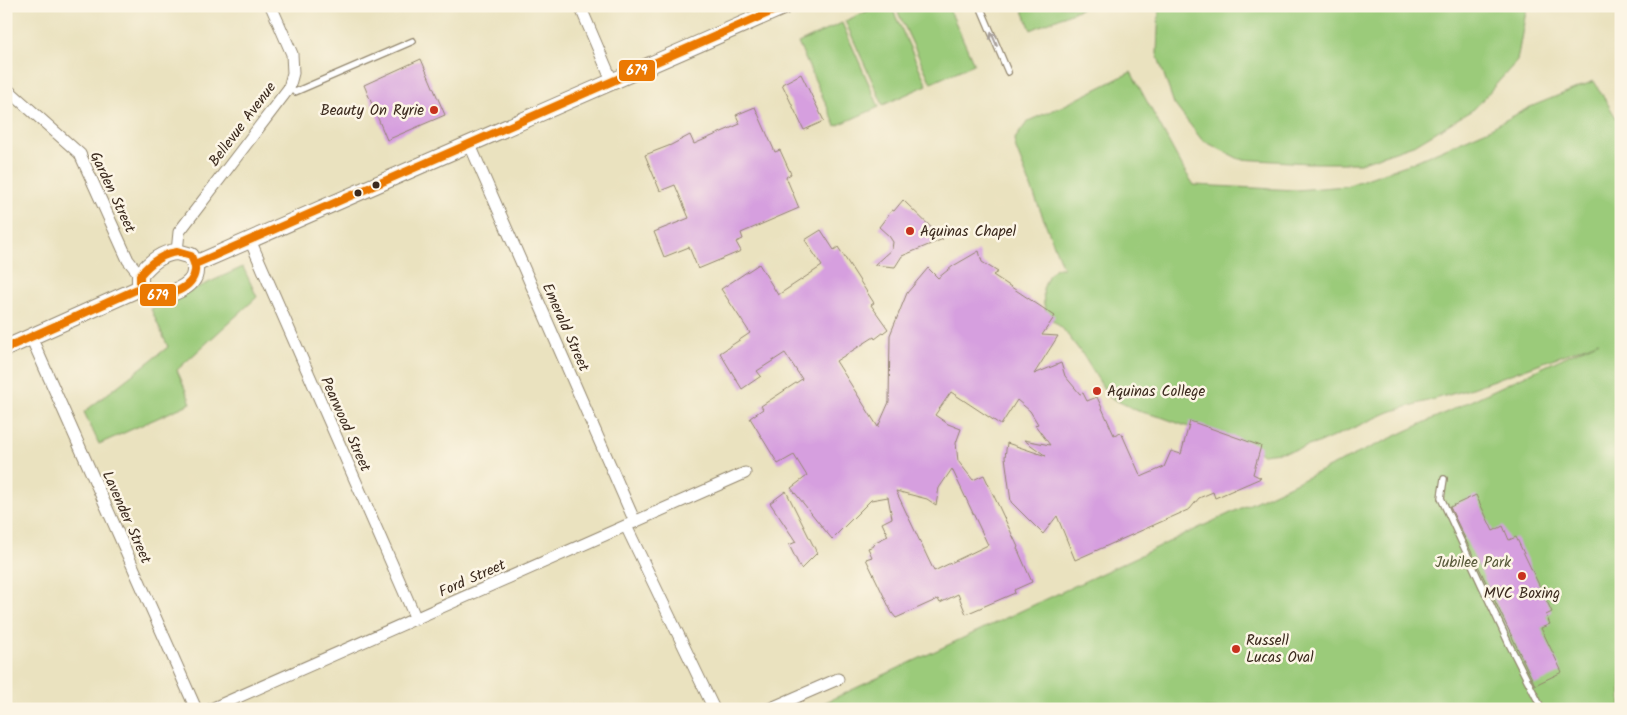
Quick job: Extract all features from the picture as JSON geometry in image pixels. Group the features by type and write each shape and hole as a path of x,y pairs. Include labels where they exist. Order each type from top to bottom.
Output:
{"main road":[{"path":"194,264 785,6"},
{"path":"6,348 140,282 156,259 177,252 191,256 196,273 193,279 174,293 148,294 140,282"}],"street":[{"name":"Bellevue Avenue","path":"177,252 179,232 289,88 293,73 292,54 271,6"},
{"path":"580,6 612,81"},
{"name":"Garden Street","path":"6,88 80,154 128,260 140,282"},
{"name":"Emerald Street","path":"470,145 630,524 714,709"},
{"name":"Pearwood Street","path":"250,240 416,619"},
{"name":"Lavender Street","path":"31,337 196,709"},
{"name":"Ford Street","path":"212,709 748,472"},
{"path":"769,709 790,705 838,679"}],"lane":[{"path":"980,6 1008,72"},
{"path":"289,88 295,92 413,41"},
{"path":"1444,479 1441,498 1509,644 1542,709"}],"green space":[{"path":"879,6 891,6 927,85 883,105 845,21"},
{"path":"895,6 948,6 974,64 931,83"},
{"path":"1021,6 1087,6 1031,30"},
{"path":"1159,6 1527,6 1517,61 1474,109 1416,144 1360,163 1308,163 1239,159 1202,140 1174,104 1157,54"},
{"path":"842,23 879,107 836,126 798,43"},
{"name":"Jubilee Park","path":"1131,72 1194,185 1296,190 1346,186 1409,164 1487,130 1530,107 1594,81 1621,126 1621,709 811,709 1599,341 1466,390 1389,412 1324,441 1296,450 1263,454 1161,417 1138,411 1109,397 1083,355 1063,329 1049,317 1044,305 1043,289 1048,276 1056,268 1063,268 1014,140 1028,121"},
{"path":"243,267 257,297 177,370 191,403 99,444 84,412 168,347 151,309"}],"building":[{"path":"421,59 445,115 387,140 364,85"},
{"path":"801,74 824,121 804,130 782,84"},
{"path":"755,107 775,152 780,150 791,174 786,177 799,208 741,233 743,239 736,242 741,251 698,269 689,247 664,257 654,232 689,218 675,185 660,191 645,155 690,135 694,144 740,124 736,115"},
{"name":"Aquinas Chapel","path":"903,200 943,239 902,256 895,267 874,265 892,249 893,242 879,227 892,210 894,211"},
{"path":"821,230 834,250 838,247 874,303 871,305 888,329 875,339 874,337 836,361 878,427 889,402 890,335 907,293 928,268 938,278 953,266 979,251 982,262 998,272 993,275 1055,316 1042,335 1058,336 1034,374 1061,363 1065,376 1080,394 1083,393 1087,401 1097,397 1114,435 1121,432 1141,477 1164,467 1171,451 1181,454 1190,421 1261,446 1253,474 1261,478 1215,498 1213,492 1199,498 1190,509 1075,560 1057,516 1043,534 1011,502 1005,457 1007,443 1046,456 1024,440 1050,445 1035,425 1038,424 1030,411 1017,400 1001,425 951,392 935,415 948,424 961,429 956,443 958,461 973,480 984,475 1018,547 1032,582 1014,590 1015,593 966,614 958,594 940,603 938,599 896,618 866,559 872,557 868,548 874,546 873,543 888,536 882,523 892,518 888,497 871,500 832,539 791,488 807,476 794,455 778,464 750,418 763,409 761,406 802,379 785,353 757,371 761,376 742,389 720,353 750,333 721,289 759,264 778,295 822,266 805,240","holes":["952,469 988,545 934,571 896,491 927,499 936,505 939,488"]},
{"path":"786,491 817,553 801,569 789,545 796,542 770,503"},
{"path":"1476,495 1493,531 1503,526 1509,540 1516,537 1552,612 1546,615 1550,624 1541,628 1562,672 1535,685 1450,507"}],"transit line":[{"name":"679","path":"195,264 784,6"},
{"name":"679","path":"177,252 191,256 195,267 193,277 185,287 173,293 160,295 150,294 140,288 140,275 148,267 161,257 177,252"},
{"name":"679","path":"6,348 140,288"}],"place":[{"name":"Beauty On Ryrie","path":"434,110"},
{"name":"Aquinas Chapel","path":"910,231"},
{"name":"Aquinas College","path":"1097,391"},
{"name":"MVC Boxing","path":"1522,576"},
{"name":"Russell Lucas Oval","path":"1236,649"}]}
